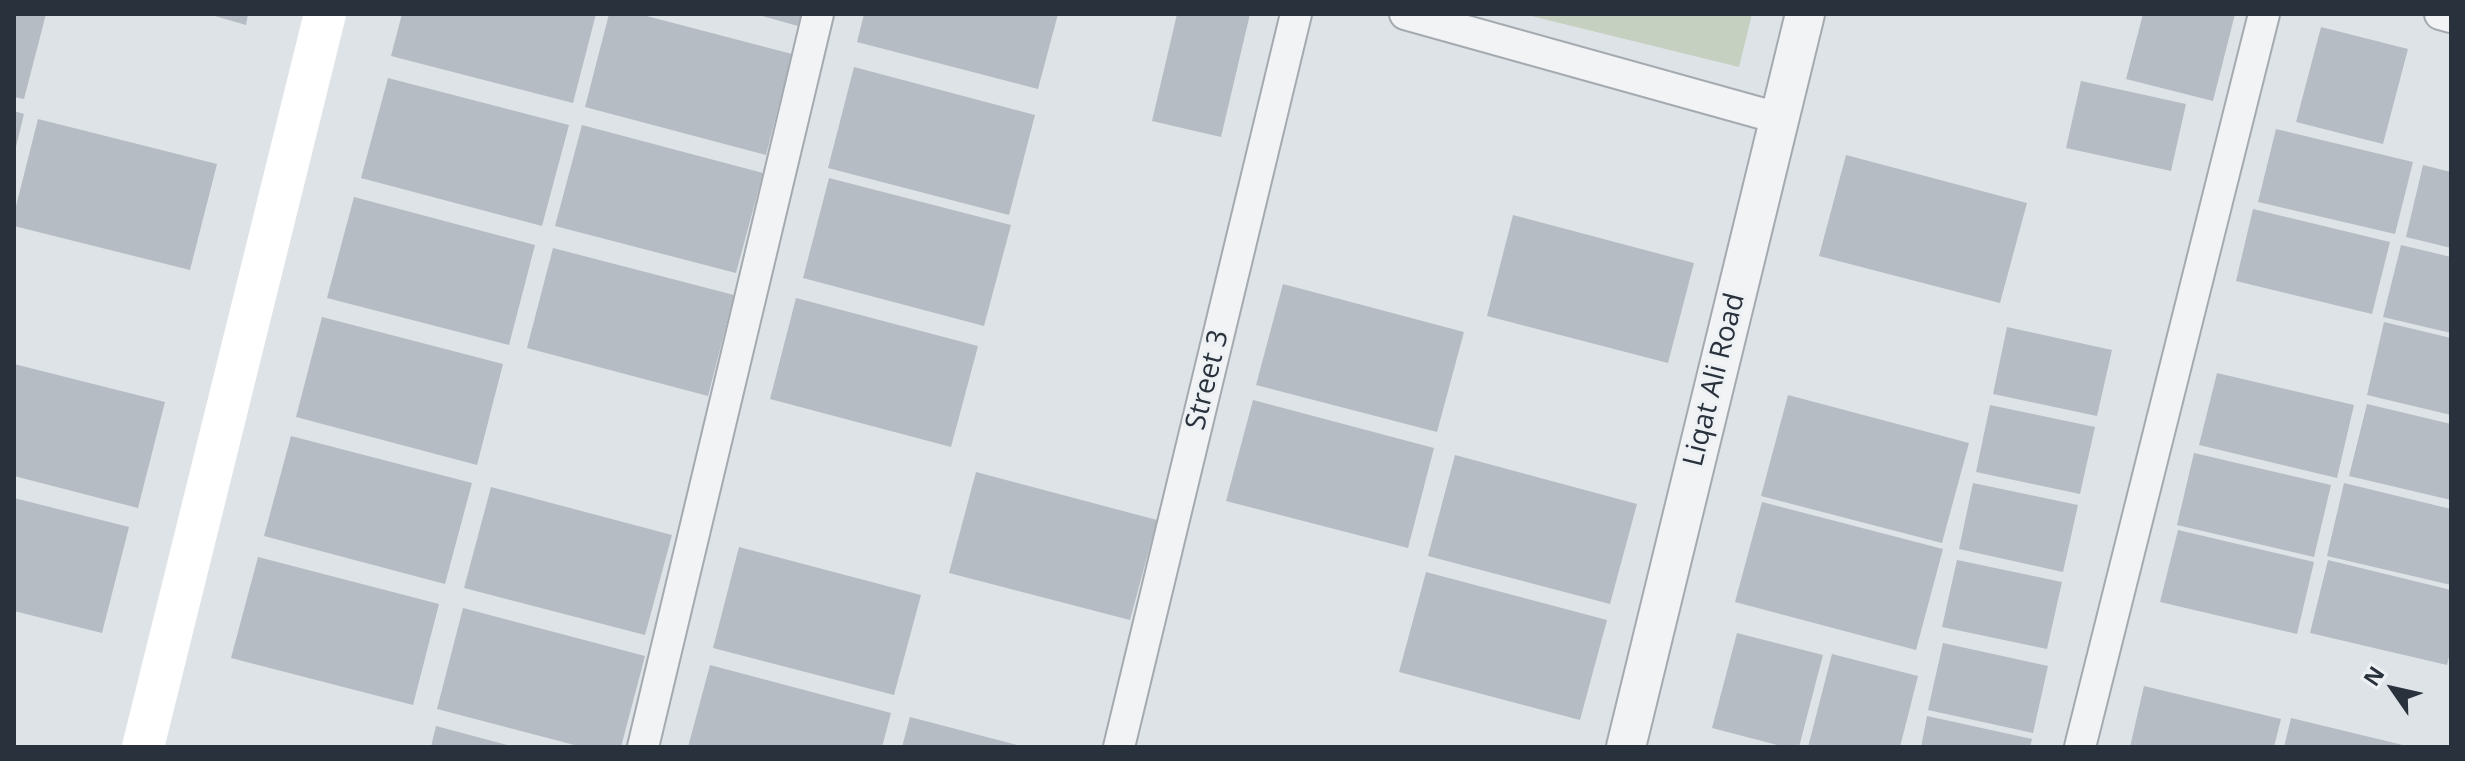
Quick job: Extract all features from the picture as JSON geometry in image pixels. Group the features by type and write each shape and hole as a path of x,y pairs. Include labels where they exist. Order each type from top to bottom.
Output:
{"main road":[{"path":"143,747 325,14"}],"street":[{"path":"643,747 818,14"},
{"name":"Street 3","path":"1119,747 1296,14"},
{"path":"1405,14 1778,118"},
{"name":"Liqat Ali Road","path":"1626,747 1805,14"},
{"path":"2080,747 2264,14"},
{"path":"2440,14 2451,17"}],"green space":[{"path":"1523,14 1752,14 1739,67"}],"building":[{"path":"14,14 46,14 24,99 14,97"},
{"path":"208,14 248,14 246,25"},
{"path":"402,14 596,14 573,103 391,56"},
{"path":"609,14 639,14 792,54 766,155 585,107"},
{"path":"755,14 802,14 798,26"},
{"path":"864,14 1058,14 1038,89 857,42"},
{"path":"1177,14 1250,14 1221,137 1152,121"},
{"path":"2143,14 2235,14 2213,101 2126,79"},
{"path":"2321,27 2408,49 2383,144 2296,122"},
{"path":"854,67 1035,115 1009,215 828,168"},
{"path":"388,78 569,125 542,226 361,178"},
{"path":"2081,81 2186,104 2171,171 2066,148"},
{"path":"14,111 24,114 15,151 14,151"},
{"path":"38,119 217,164 190,270 14,226 14,214"},
{"path":"582,125 763,173 736,273 555,226"},
{"path":"2276,129 2413,162 2395,234 2258,202"},
{"path":"1846,155 2027,203 2000,303 1819,256"},
{"path":"2423,165 2451,172 2451,248 2406,237"},
{"path":"829,178 1011,225 984,326 803,278"},
{"path":"354,197 535,245 509,345 327,298"},
{"path":"2253,209 2390,242 2372,314 2236,281"},
{"path":"1513,215 1694,263 1668,363 1487,316"},
{"path":"2401,245 2451,257 2451,333 2383,317"},
{"path":"553,248 734,295 708,396 527,348"},
{"path":"1283,284 1464,332 1437,432 1256,385"},
{"path":"796,298 978,346 951,447 770,399"},
{"path":"322,317 503,364 477,465 296,417"},
{"path":"2384,322 2451,338 2451,415 2367,395"},
{"path":"2007,327 2112,350 2097,416 1993,394"},
{"path":"14,364 165,402 138,508 14,476"},
{"path":"2217,373 2354,405 2337,478 2199,445"},
{"path":"1788,395 1969,443 1942,543 1761,496"},
{"path":"1253,400 1434,448 1408,548 1226,501"},
{"path":"2367,404 2451,424 2451,500 2349,476"},
{"path":"1990,405 2095,427 2080,494 1976,472"},
{"path":"291,436 472,483 445,584 264,536"},
{"path":"2194,453 2331,485 2314,557 2177,525"},
{"path":"1455,455 1637,504 1610,604 1428,556"},
{"path":"976,472 1157,520 1130,620 949,573"},
{"path":"1973,483 2078,505 2063,572 1959,549"},
{"path":"2344,483 2451,509 2451,585 2327,556"},
{"path":"491,487 672,535 645,635 464,588"},
{"path":"14,498 129,527 102,633 14,611"},
{"path":"1762,502 1943,549 1916,650 1735,602"},
{"path":"2178,530 2314,562 2297,634 2160,602"},
{"path":"739,547 921,595 894,695 713,648"},
{"path":"258,557 439,604 413,705 231,658"},
{"path":"1957,560 2062,582 2047,649 1942,627"},
{"path":"2328,560 2451,590 2451,649 2447,665 2310,633"},
{"path":"1426,572 1607,620 1580,720 1399,672"},
{"path":"463,608 645,656 621,747 582,747 437,709"},
{"path":"1737,633 1823,655 1799,747 1785,747 1712,728"},
{"path":"1943,643 2048,666 2033,733 1928,710"},
{"path":"1832,654 1918,676 1900,747 1808,747"},
{"path":"710,665 891,713 882,747 688,747"},
{"path":"2144,686 2281,719 2274,747 2130,747"},
{"path":"1927,716 2032,739 2030,747 1921,747"},
{"path":"910,717 1021,746 1021,747 902,747"},
{"path":"2291,718 2407,746 2407,747 2284,747"},
{"path":"436,726 511,746 511,747 431,747"}]}
